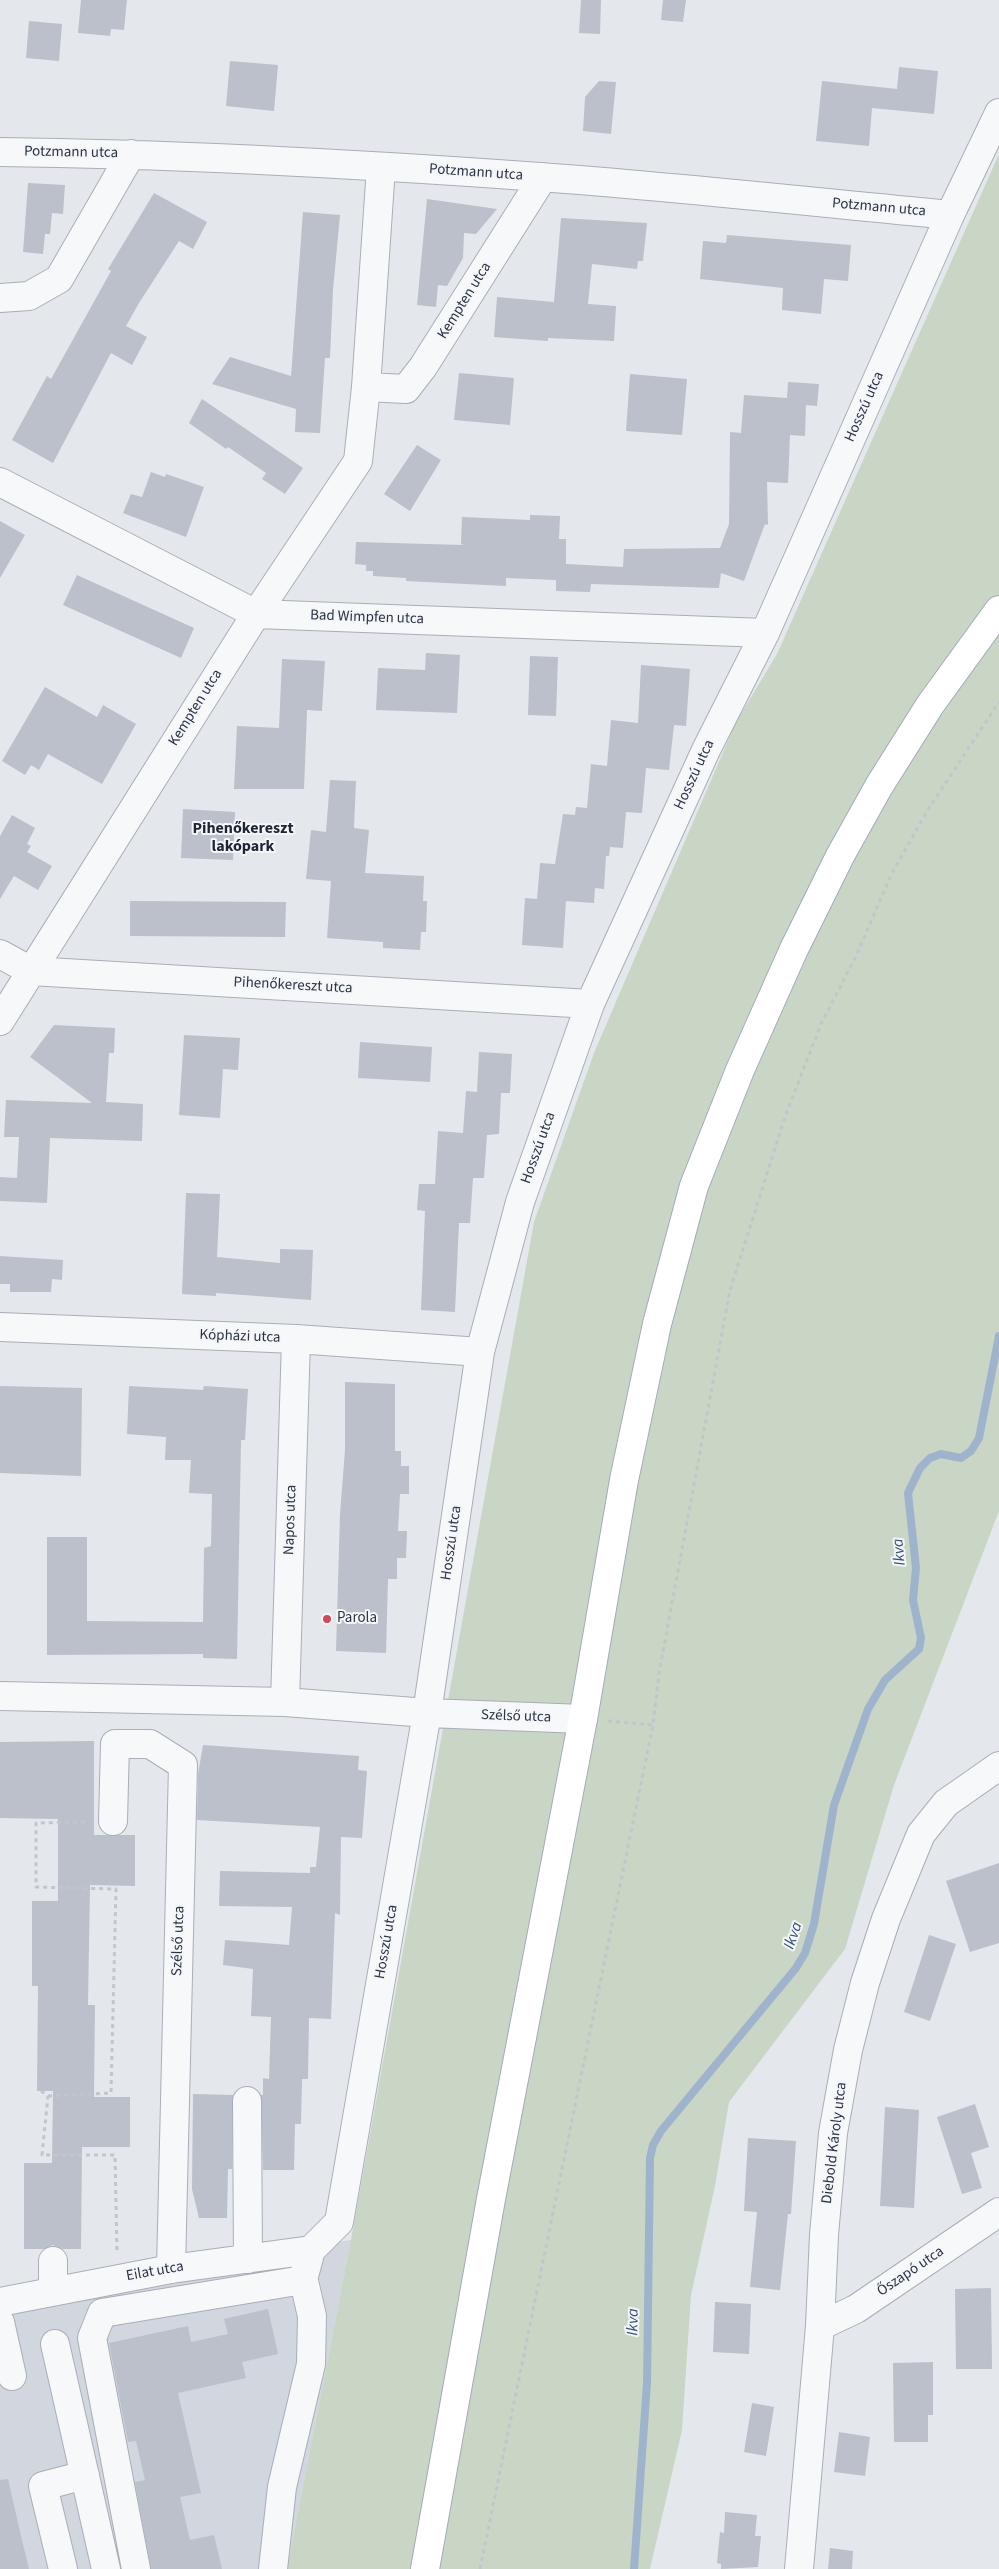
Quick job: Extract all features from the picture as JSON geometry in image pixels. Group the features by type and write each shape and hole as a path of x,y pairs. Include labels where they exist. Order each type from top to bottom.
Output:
{"main road":[{"path":"425,2569 491,2199 583,1719 624,1480 655,1334 694,1186 751,1044 794,949 840,856 879,786 930,705 999,610"}],"street":[{"name":"Hosszú utca","path":"311,2250 339,2222 427,1713 480,1352 520,1202 590,1004 706,750 765,633 950,215 999,113"},
{"name":"Potzmann utca","path":"0,152 131,154 382,166 542,177 950,215"},
{"path":"0,298 29,296 59,279 131,154"},
{"name":"Kempten utca","path":"0,1021 256,614 358,461 366,387 382,166"},
{"name":"Kempten utca","path":"366,387 406,389 423,367 542,177"},
{"name":"Bad Wimpfen utca","path":"0,482 256,614 765,633"},
{"name":"Pihenőkereszt utca","path":"0,954 31,970 590,1004"},
{"name":"Kópházi utca","path":"0,1327 296,1339 480,1352"},
{"name":"Napos utca","path":"285,1702 296,1339"},
{"name":"Szélső utca","path":"0,1696 285,1702 427,1713 583,1719"},
{"name":"Szélső utca","path":"113,1821 115,1744 150,1744 183,1765 171,2269"},
{"name":"Diebold Károly utca","path":"799,2569 820,2326 824,2235 834,2133 848,2050 865,1983 886,1919 921,1834 946,1803 999,1766"},
{"path":"247,2102 248,2259"},
{"name":"Őszapó utca","path":"820,2326 856,2309 999,2212"},
{"path":"273,2569 282,2487 311,2364 312,2316 303,2278 311,2250"},
{"name":"Eilat utca","path":"0,2302 171,2269 311,2250"},
{"path":"53,2261 53,2291"},
{"path":"136,2569 92,2338 102,2313 303,2280 303,2278"},
{"path":"0,2322 12,2376"},
{"path":"55,2344 106,2569"},
{"path":"63,2569 43,2486 85,2475"}],"path":[{"path":"480,2569 653,1725 659,1673 730,1290 786,1114 820,1024 856,956 892,873 929,808 999,702"},
{"path":"583,1719 653,1725"},
{"path":"41,2091 48,2096 111,2094 116,1890 36,1887 36,1823 70,1822"},
{"path":"48,2096 42,2155 115,2155 117,2279"}],"shaded area":[{"path":"351,2240 287,2569 0,2569 0,2294"}],"green space":[{"path":"999,154 999,1511 894,1785 845,1949 729,2102 715,2186 691,2295 682,2430 650,2569 287,2569 351,2240 534,1222 594,1053 736,722 777,654"}],"building":[{"path":"81,0 127,0 124,30 111,29 110,36 78,33"},
{"path":"581,0 601,0 600,34 579,33"},
{"path":"663,0 686,0 683,22 661,20"},
{"path":"29,21 62,24 59,61 26,58"},
{"path":"230,61 278,65 274,111 226,106"},
{"path":"899,67 938,71 934,114 872,108 869,146 816,141 822,81 897,89"},
{"path":"599,81 616,82 611,134 583,131 585,97"},
{"path":"28,183 65,185 63,214 52,213 50,234 45,234 43,254 23,252"},
{"path":"154,193 207,222 193,249 179,241 126,326 147,337 132,365 111,353 53,463 12,440 47,376 51,379 111,271 108,269"},
{"path":"427,199 497,209 476,234 464,233 463,258 447,286 438,285 436,307 417,305"},
{"path":"303,212 340,215 333,290 330,358 325,358 320,433 295,432 296,409 212,384 230,357 291,376"},
{"path":"561,218 647,223 643,261 638,261 637,269 592,264 588,304 616,306 614,341 548,338 548,341 494,337 497,297 554,302"},
{"path":"727,235 851,245 848,281 824,279 821,314 782,310 783,288 700,279 703,241 726,243"},
{"path":"459,373 514,378 510,425 454,420"},
{"path":"630,374 687,379 682,435 626,431"},
{"path":"788,382 819,384 817,406 806,405 805,436 790,435 788,483 767,482 768,525 765,524 744,581 721,573 719,588 591,584 590,592 556,591 556,580 506,578 506,586 406,581 406,578 373,576 373,571 366,571 366,565 355,564 356,542 464,545 461,544 462,517 530,520 530,515 560,516 559,539 566,539 566,564 623,567 624,549 720,548 729,524 730,432 741,433 744,395 787,398"},
{"path":"202,399 303,468 285,494 262,479 266,473 228,447 226,449 189,423"},
{"path":"417,445 441,460 410,511 384,494"},
{"path":"151,472 165,477 166,474 204,487 186,537 123,513 131,494 142,497"},
{"path":"0,521 25,535 0,578"},
{"path":"77,575 194,628 181,658 63,605"},
{"path":"426,653 460,655 457,713 376,710 378,668 425,670"},
{"path":"530,656 558,657 556,716 528,715"},
{"path":"282,659 325,661 322,711 307,710 304,789 234,789 237,726 279,728"},
{"path":"641,665 690,669 686,726 674,725 669,770 646,768 642,813 626,812 623,848 610,847 609,856 606,856 604,889 595,888 594,903 566,901 563,948 522,945 525,898 537,899 540,863 555,864 563,814 575,815 576,807 587,808 591,764 607,766 611,720 638,723"},
{"path":"45,687 97,717 103,705 136,724 102,784 48,754 39,770 31,765 25,775 2,761"},
{"path":"330,780 356,781 354,828 369,830 365,873 424,876 423,901 427,901 426,932 421,932 420,950 383,948 383,942 327,938 331,881 306,879 311,830 326,832"},
{"path":"183,809 235,812 233,860 181,858"},
{"path":"12,815 35,828 27,844 31,846 27,852 52,866 38,890 14,876 0,899 0,836"},
{"path":"130,901 286,902 285,937 130,936"},
{"path":"54,1025 115,1028 114,1053 109,1053 106,1102 143,1104 142,1141 50,1138 47,1203 0,1201 0,1177 17,1178 19,1137 4,1137 6,1100 92,1103 30,1057"},
{"path":"184,1035 240,1038 238,1070 223,1069 220,1118 179,1115"},
{"path":"360,1042 432,1047 430,1082 358,1078"},
{"path":"479,1052 512,1054 510,1093 501,1093 499,1134 487,1135 484,1178 473,1178 470,1223 459,1223 455,1312 421,1310 425,1211 417,1210 419,1184 435,1184 438,1131 463,1133 466,1091 477,1092"},
{"path":"186,1193 220,1194 217,1257 280,1263 280,1249 313,1250 311,1300 216,1293 216,1296 182,1294"},
{"path":"0,1256 63,1260 62,1280 52,1279 51,1292 10,1292 10,1284 0,1284"},
{"path":"345,1382 395,1384 395,1451 401,1451 401,1466 409,1466 409,1494 400,1494 398,1531 407,1531 406,1558 397,1558 397,1579 388,1579 386,1653 336,1651 340,1514 345,1450"},
{"path":"0,1386 82,1388 81,1476 0,1473"},
{"path":"129,1386 203,1390 204,1386 248,1389 245,1440 241,1440 237,1659 203,1658 203,1654 47,1655 47,1537 87,1537 87,1621 203,1622 204,1548 211,1546 212,1494 189,1493 191,1460 165,1460 166,1437 127,1434"},
{"path":"94,1741 94,1835 135,1835 135,1886 90,1885 88,2005 95,2005 94,2097 130,2097 130,2147 82,2147 81,2249 62,2249 53,2245 44,2249 24,2249 24,2163 52,2163 53,2091 37,2091 38,1986 32,1986 32,1901 58,1901 58,1819 0,1818 0,1742"},
{"path":"203,1745 359,1756 358,1770 367,1771 362,1838 341,1837 340,1915 335,1913 331,2019 309,2018 308,2079 302,2079 301,2124 295,2124 294,2170 263,2170 261,2095 263,2095 263,2078 269,2079 271,2017 251,2016 253,1969 223,1965 225,1940 289,1945 292,1907 219,1906 220,1871 310,1873 310,1867 316,1867 320,1827 197,1820 198,1774"},
{"path":"999,1863 999,1943 970,1952 946,1881"},
{"path":"929,1935 956,1944 930,2021 904,2012"},
{"path":"193,2094 233,2095 232,2169 228,2169 227,2218 199,2218 192,2189"},
{"path":"975,2104 989,2147 971,2153 982,2188 962,2194 937,2117"},
{"path":"885,2107 919,2110 914,2208 880,2206"},
{"path":"748,2138 796,2141 791,2214 788,2214 780,2290 750,2287 757,2212 744,2211"},
{"path":"991,2288 992,2369 956,2369 955,2289"},
{"path":"715,2302 751,2304 749,2354 713,2352"},
{"path":"268,2309 278,2354 242,2362 246,2378 178,2393 201,2493 180,2497 190,2540 214,2535 222,2569 151,2569 135,2482 145,2480 136,2441 128,2442 109,2343 188,2326 191,2342 228,2334 224,2319"},
{"path":"933,2362 933,2415 928,2415 928,2442 894,2442 893,2363"},
{"path":"752,2403 774,2407 766,2456 744,2452"},
{"path":"839,2432 870,2437 865,2476 834,2472"},
{"path":"8,2479 29,2569 0,2569 0,2480"},
{"path":"725,2512 757,2515 755,2536 761,2536 758,2567 721,2569 721,2564 717,2563 720,2532 724,2533"},
{"path":"830,2548 853,2551 852,2569 828,2569"}],"waterway":[{"name":"Ikva","path":"634,2569 647,2383 650,2158 653,2145 661,2131 796,1968 805,1953 814,1924 834,1805 868,1709 885,1680 919,1649 921,1638 913,1600 916,1568 908,1493 920,1468 930,1458 941,1454 961,1458 971,1451 979,1438 999,1336"}],"place":[{"name":"Parola","path":"327,1619"}],"district":[{"name":"Pihenőkereszt lakópark","path":"243,838"}]}
